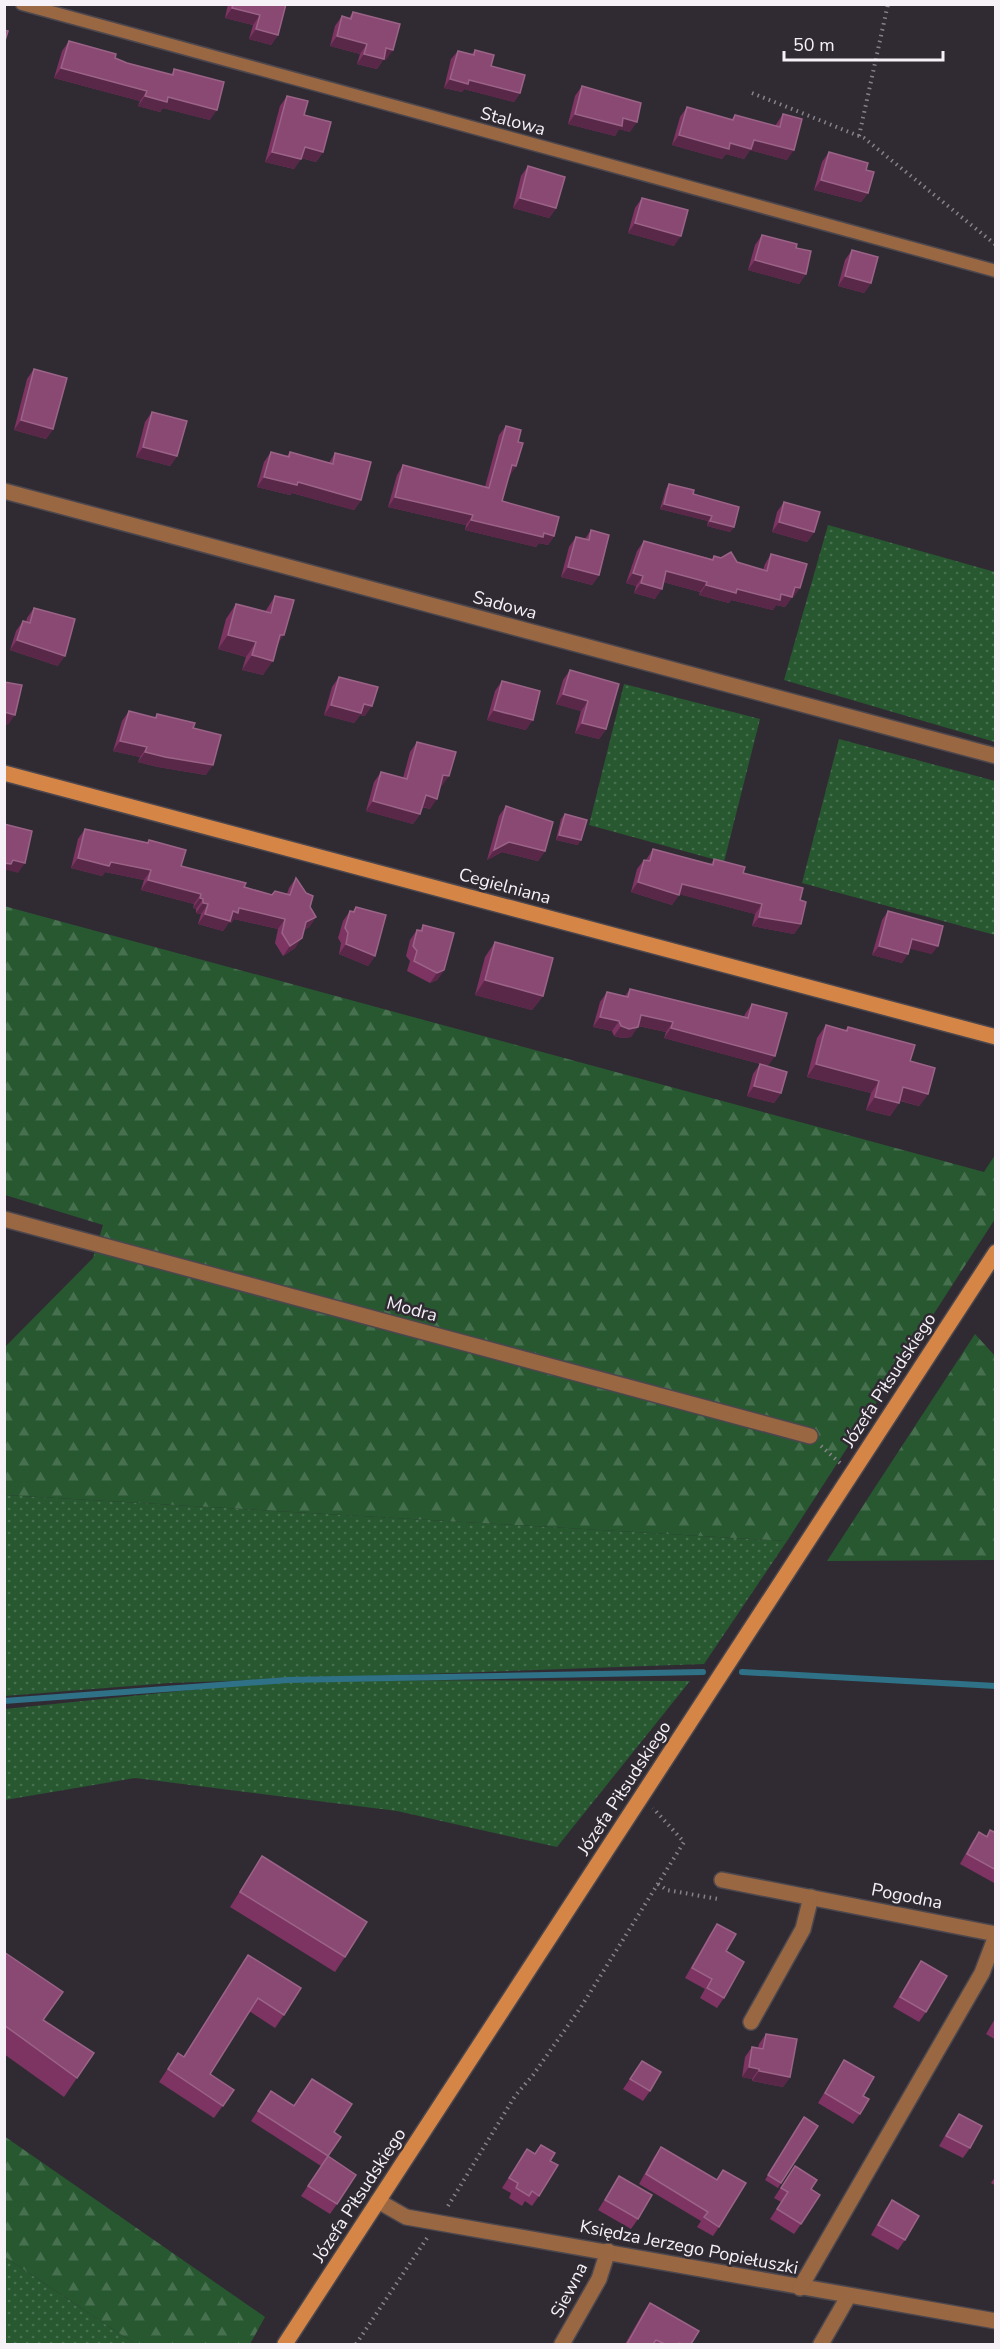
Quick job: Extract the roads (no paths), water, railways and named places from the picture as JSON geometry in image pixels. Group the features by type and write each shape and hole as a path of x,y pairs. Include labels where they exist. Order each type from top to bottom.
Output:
{"main road":[{"name":"Cegielniana","path":"4,773 996,1036"},
{"name":"Józefa Piłsudskiego","path":"285,2344 996,1252"}],"street":[{"name":"Sadowa","path":"4,491 996,756"},
{"name":"Modra","path":"4,1219 810,1436"},
{"name":"Pogodna","path":"722,1880 996,1935"},
{"path":"751,2022 803,1929 811,1897"},
{"path":"800,2288 982,1973 996,1935"},
{"name":"Księdza Jerzego Popiełuszki","path":"378,2201 406,2217 608,2251 848,2297 996,2321"},
{"name":"Siewna","path":"562,2344 599,2279 608,2251"},
{"path":"821,2344 848,2297"}],"lane":[{"name":"Stalowa","path":"22,4 996,271"}],"waterway":[{"path":"4,1701 288,1680 703,1672"},
{"path":"742,1672 996,1686"}]}
